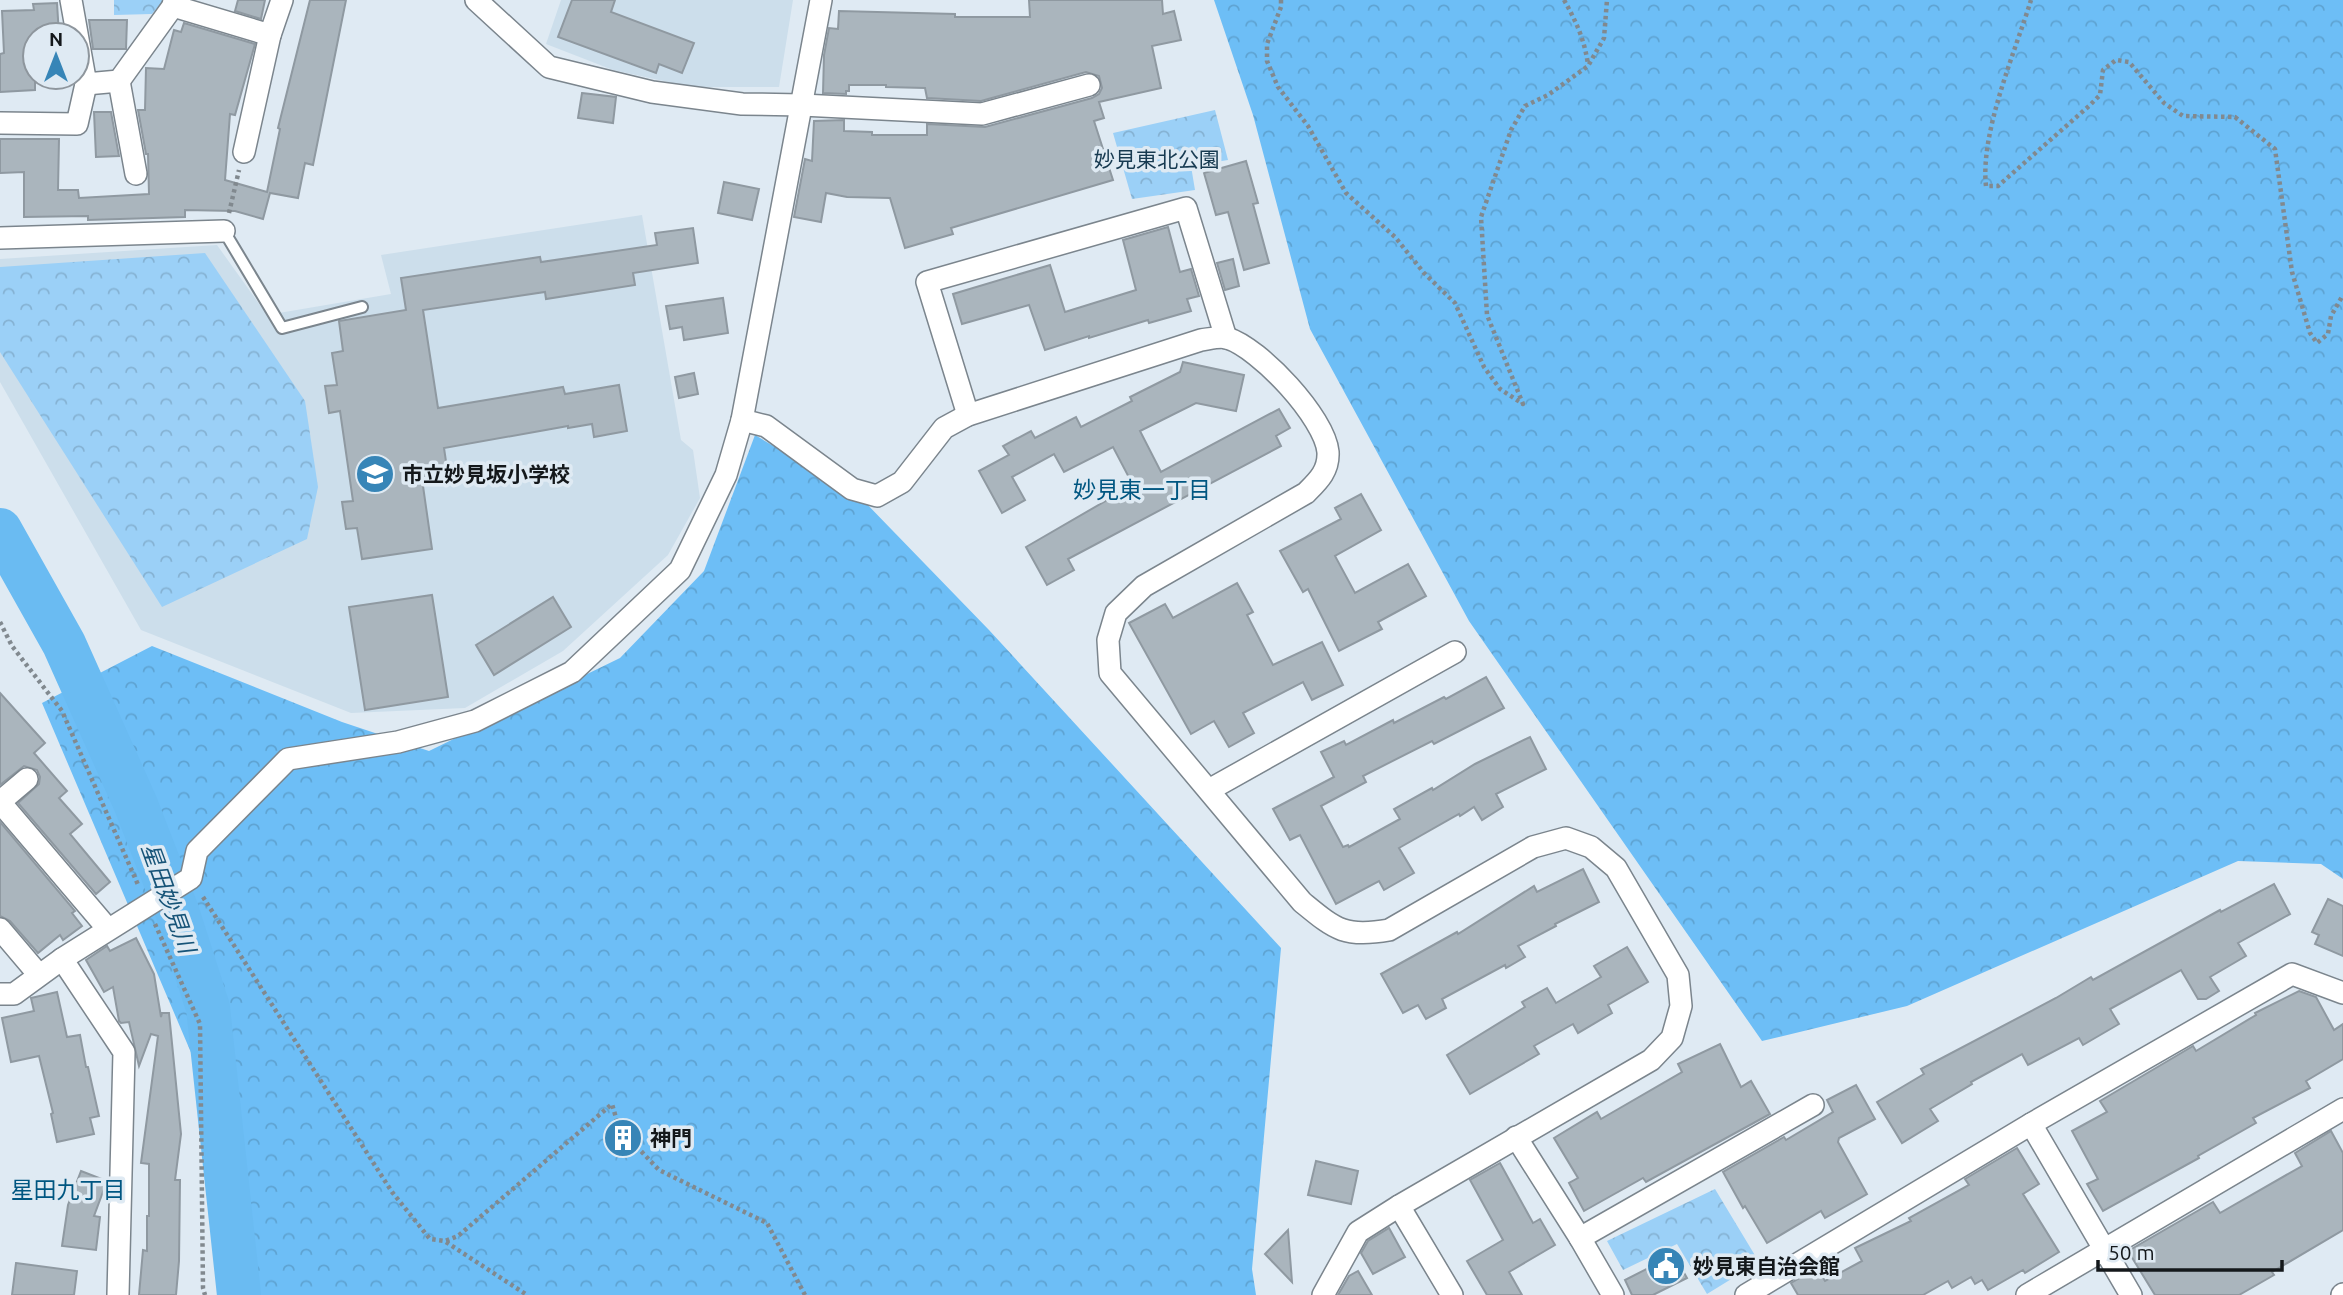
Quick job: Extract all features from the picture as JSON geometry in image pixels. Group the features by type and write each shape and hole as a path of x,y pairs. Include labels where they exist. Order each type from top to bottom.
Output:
{"street":[{"path":"72,0 76,21"},
{"path":"244,152 270,35 282,0"},
{"path":"476,0 550,67 652,93 742,104 982,114 1089,85"},
{"path":"0,994 14,993 62,958 191,878 197,851 288,760 398,742 475,721 572,672 680,570 726,475 742,420 821,0"},
{"path":"135,174 119,81 174,3 270,35"},
{"path":"91,84 119,81"},
{"path":"0,123 77,124 84,91"},
{"path":"968,415 927,282 1186,208 1226,338"},
{"path":"0,238 224,230"},
{"path":"742,420 766,426 852,489 877,496 902,482 944,428 968,415 1201,340 1226,338 1249,350 1299,396 1319,426 1328,452 1324,475 1306,493 1144,586 1116,613 1108,640 1110,673 1301,902 1335,928 1363,935 1389,930 1533,846 1566,838 1591,846 1616,868 1678,975 1681,1006 1672,1038 1651,1060 1358,1232 1322,1295"},
{"path":"1209,790 1455,652"},
{"path":"27,779 0,801 108,929"},
{"path":"0,929 39,975"},
{"path":"62,958 124,1052 118,1295"},
{"path":"1746,1295 2031,1124 2292,974 2343,993"},
{"path":"1580,1238 1813,1105"},
{"path":"2027,1295 2343,1109"},
{"path":"2031,1124 2131,1295"},
{"path":"1516,1137 1613,1295"},
{"path":"1399,1206 1452,1295"}],"lane":[{"path":"224,230 282,328 362,307"}],"path":[{"path":"1281,0 1281,7 1267,44 1267,61 1278,87 1308,126 1346,193 1395,237 1424,273 1455,303 1484,367 1500,389 1523,404 1487,315 1481,217 1511,130 1525,106 1548,94 1588,66 1604,38 1608,0"},
{"path":"1564,0 1585,44 1588,66"},
{"path":"2031,0 1996,110 1984,172 1986,186 1998,186 2089,106 2099,94 2103,70 2116,60 2129,62 2164,103 2183,116 2235,117 2275,149 2292,272 2310,333 2317,343 2328,334 2331,316 2343,295"},
{"path":"224,230 244,152"},
{"path":"0,622 12,646 62,711 200,1024 205,1295"},
{"path":"191,878 392,1192 430,1239 445,1241 527,1295"},
{"path":"445,1241 458,1236 612,1104 619,1128 659,1170 767,1223 805,1295"}],"shaded area":[{"path":"561,0 793,0 779,87 691,87 613,70 546,44"},
{"name":"市立妙見坂小学校","path":"642,215 681,440 693,450 700,498 668,555 563,651 465,708 351,713 141,630 0,382 0,259 217,245 267,315 391,294 381,255"}],"green space":[{"path":"114,0 164,0 152,14 114,15"},
{"path":"1214,0 2343,0 2343,879 2321,864 2238,861 1907,1006 1762,1041 1469,621 1310,329 1253,115"},
{"name":"妙見東北公園","path":"1215,110 1228,160 1191,166 1195,190 1132,199 1113,133"},
{"path":"205,253 305,401 318,487 307,539 162,607 0,352 0,267"},
{"path":"755,435 861,498 989,630 1281,948 1252,1269 1256,1295 218,1295 204,1083 42,703 152,646 342,722 429,751 620,658 704,571"},
{"path":"1715,1189 1759,1262 1707,1294 1677,1244 1623,1270 1607,1241"}],"building":[{"path":"238,0 265,0 261,19 235,11"},
{"path":"310,0 346,0 313,165 305,163 298,198 270,193 263,219 235,211 185,210 185,217 88,220 88,216 24,217 24,172 0,173 0,139 59,139 58,190 78,190 79,198 149,194 148,154 138,110 145,110 146,68 164,69 174,30 181,32 184,23 255,44 235,115 230,114 225,180 267,192 280,129 278,128"},
{"path":"572,0 615,0 611,12 694,43 682,73 659,64 656,73 558,37"},
{"path":"1029,0 1162,0 1163,14 1174,11 1181,40 1152,46 1161,88 1099,102 1104,118 1094,121 1113,180 951,228 953,234 905,248 890,198 847,197 826,193 821,222 794,217 805,159 812,161 814,121 844,120 844,131 872,132 872,135 927,135 927,124 985,127 1092,98 1099,94 1102,88 1099,76 1086,72 981,101 927,98 925,88 886,85 849,85 846,94 823,93 824,55 829,28 838,29 839,11 955,14 955,17 1030,17"},
{"path":"57,3 58,21 21,21 21,91 0,92 0,54 4,53 2,11 34,10 33,4"},
{"path":"127,20 126,49 93,49 89,21"},
{"path":"582,93 616,97 613,123 578,118"},
{"path":"94,112 111,112 119,156 96,157"},
{"path":"1246,161 1258,203 1253,204 1269,263 1244,270 1228,212 1216,215 1204,173"},
{"path":"724,182 759,189 752,220 718,213"},
{"path":"1168,227 1180,272 1191,269 1199,296 1187,299 1191,311 1149,323 1148,320 1045,350 1029,305 962,324 953,294 1050,265 1065,312 1136,290 1123,240"},
{"path":"693,228 698,263 633,273 635,285 546,299 545,292 423,310 438,408 563,387 565,394 619,385 627,431 594,437 592,424 568,426 444,448 448,475 422,479 432,549 362,559 357,528 346,529 342,502 353,501 340,411 329,413 325,386 337,385 332,353 343,351 339,321 406,310 401,278 540,257 541,262 657,245 655,233"},
{"path":"1233,259 1239,286 1225,290 1217,263"},
{"path":"723,298 728,333 684,340 682,327 670,329 666,306"},
{"path":"1183,362 1244,375 1236,411 1196,403 1140,431 1161,472 1279,409 1290,428 1276,436 1281,446 1068,559 1074,570 1047,585 1026,547 1133,485 1113,447 1064,472 1054,454 1012,477 1025,500 1002,513 979,471 1009,455 1003,446 1031,431 1035,438 1076,417 1081,427 1132,401 1130,397 1180,372"},
{"path":"694,373 698,394 679,398 675,377"},
{"path":"1361,494 1381,530 1335,556 1355,593 1408,564 1426,596 1378,622 1382,629 1339,651 1308,589 1303,592 1280,551 1341,519 1335,508"},
{"path":"1237,583 1253,612 1247,615 1273,665 1322,642 1343,685 1312,700 1303,682 1243,713 1254,733 1229,747 1214,721 1191,734 1129,623 1165,604 1173,618"},
{"path":"432,595 448,697 365,710 349,607"},
{"path":"553,597 571,627 494,675 476,645"},
{"path":"1486,677 1504,708 1363,776 1366,782 1321,806 1343,847 1349,847 1400,819 1394,809 1530,737 1546,769 1496,794 1503,807 1482,820 1474,807 1399,848 1414,873 1384,890 1379,881 1336,904 1300,835 1290,840 1273,809 1334,777 1321,752 1344,741 1346,745 1393,720 1394,723 1444,697 1446,699"},
{"path":"0,693 45,743 34,753 67,791 59,798 82,824 70,834 110,882 96,894 18,803 39,784 37,770 24,766 0,785"},
{"path":"0,822 75,911 72,913 82,926 63,940 60,935 38,953 10,921 0,916"},
{"path":"1583,869 1599,902 1518,946 1525,957 1442,999 1446,1008 1426,1019 1418,1005 1403,1013 1381,974 1457,932 1458,934 1534,886 1537,892"},
{"path":"2274,884 2290,914 2238,943 2246,956 2210,977 2219,991 2206,999 2198,999 2181,970 2110,1009 2119,1024 2083,1045 2079,1038 2028,1065 2022,1054 1971,1082 1972,1084 1930,1109 1938,1121 1902,1143 1877,1102 1924,1074 1921,1069 2091,977 2093,980 2220,910 2221,912"},
{"path":"2328,899 2343,906 2343,956 2315,944 2319,935 2312,932"},
{"path":"136,938 154,974 161,1017 162,1013 169,1013 181,1134 175,1180 180,1180 176,1295 139,1295 143,1250 147,1251 149,1216 149,1164 141,1163 158,1036 151,1034 139,1066 129,1022 119,1021 113,987 104,992 86,960 107,946 110,951"},
{"path":"1627,947 1648,982 1608,1005 1612,1013 1578,1033 1573,1024 1534,1046 1539,1054 1470,1094 1447,1055 1525,1007 1522,1002 1547,988 1556,1003 1601,977 1594,966"},
{"path":"2299,991 2316,997 2334,1030 2343,1024 2343,1059 2306,1081 2310,1088 2253,1118 2256,1123 2103,1211 2087,1184 2098,1179 2072,1131 2107,1112 2100,1101 2193,1046 2196,1051 2256,1015 2255,1013"},
{"path":"57,992 67,1037 80,1035 99,1116 90,1118 94,1134 57,1142 39,1056 11,1062 2,1018 34,1011 31,998"},
{"path":"1720,1044 1741,1087 1751,1081 1770,1114 1646,1182 1643,1178 1584,1211 1569,1183 1578,1178 1554,1138 1597,1112 1601,1119 1682,1072 1678,1064"},
{"path":"1856,1085 1875,1119 1839,1138 1838,1142 1867,1194 1825,1218 1821,1211 1767,1243 1723,1172 1833,1112 1827,1100"},
{"path":"2331,1131 2343,1153 2343,1230 2239,1295 2155,1295 2128,1251 2213,1202 2220,1213 2302,1166 2295,1153"},
{"path":"2017,1148 2039,1184 2023,1194 2059,1252 2025,1273 2023,1270 1988,1290 1982,1280 1975,1284 1971,1277 1952,1288 1948,1281 1923,1295 1798,1295 1791,1283 1817,1268 1825,1281 1862,1261 1855,1248 1911,1221 1909,1218 1969,1185 1965,1179"},
{"path":"1316,1161 1358,1171 1351,1204 1308,1195"},
{"path":"1500,1163 1533,1223 1540,1219 1555,1245 1509,1272 1522,1295 1487,1295 1467,1261 1503,1240 1470,1180"},
{"path":"81,1171 107,1181 94,1216 100,1217 96,1250 62,1246 68,1205"},
{"path":"1389,1228 1405,1257 1373,1274 1361,1253 1368,1241"},
{"path":"1288,1230 1292,1282 1265,1254"},
{"name":"妙見東自治会館","path":"1674,1255 1687,1278 1653,1295 1632,1295 1625,1280"},
{"path":"16,1263 77,1271 74,1295 12,1295"},
{"path":"1358,1271 1372,1295 1338,1295 1349,1276"}],"waterway":[{"name":"星田妙見川","path":"0,530 64,644 136,805 177,911 208,1008 239,1295"}],"place":[{"name":"市立妙見坂小学校","path":"375,474"},
{"name":"神門","path":"623,1138"},
{"name":"妙見東自治会館","path":"1666,1266"}],"district":[{"name":"妙見東一丁目","path":"1142,489"},
{"name":"星田九丁目","path":"68,1189"}]}
